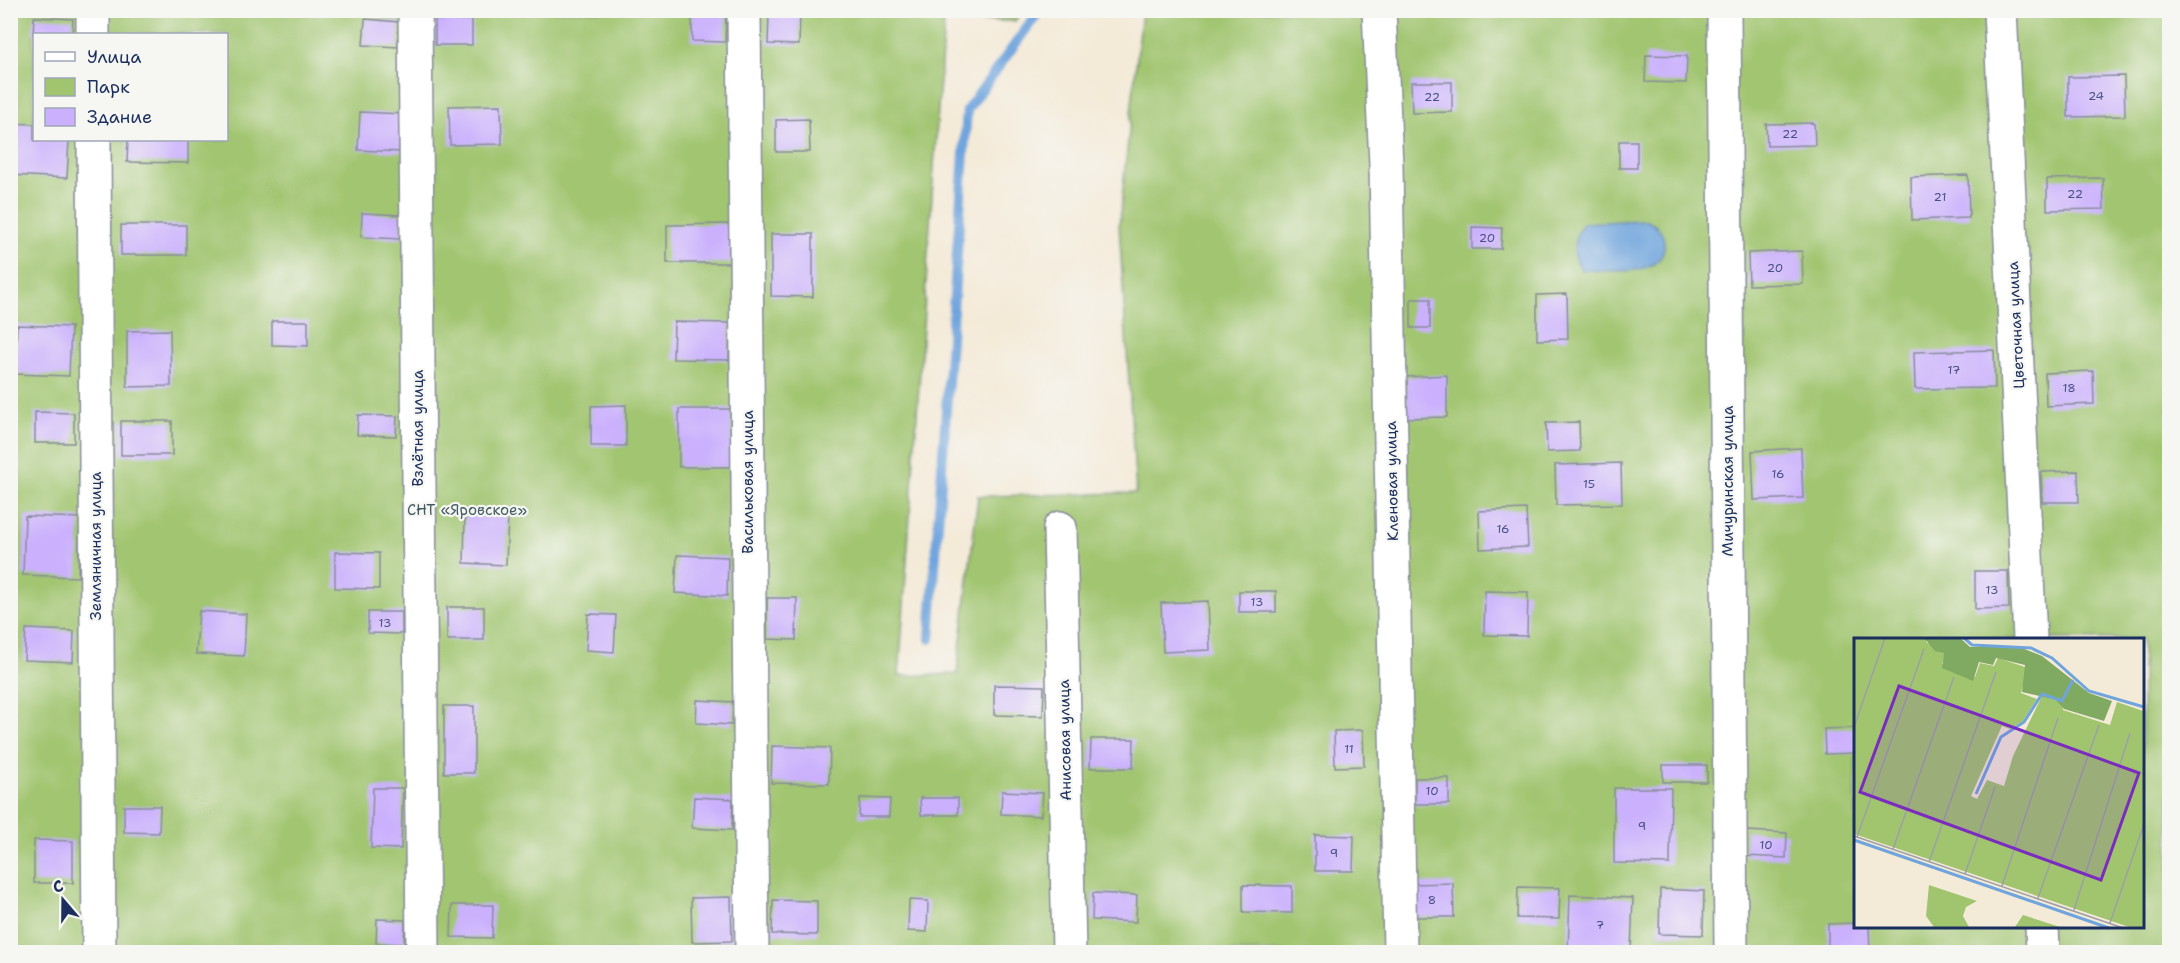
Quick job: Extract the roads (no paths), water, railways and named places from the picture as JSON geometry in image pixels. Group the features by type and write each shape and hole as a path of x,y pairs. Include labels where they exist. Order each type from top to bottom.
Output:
{"street":[{"path":"93,10 93,33"},
{"name":"Взлётная улица","path":"415,10 423,952"},
{"name":"Васильковая улица","path":"744,10 752,952"},
{"name":"Кленовая улица","path":"1378,10 1386,177 1400,952"},
{"name":"Мичуринская улица","path":"1724,10 1731,952"},
{"name":"Цветочная улица","path":"2000,10 2030,638"},
{"name":"Земляничная улица","path":"94,141 99,952"},
{"name":"Анисовая улица","path":"1060,528 1069,952"},
{"path":"2042,927 2043,952"}],"water":[{"path":"1645,220 1658,228 1662,234 1664,243 1662,254 1656,262 1633,270 1582,270 1576,259 1574,246 1577,234 1584,223"}],"waterway":[{"path":"930,639 967,110 1040,10"}],"park label":[{"name":"СНТ «Яровское»","path":"467,510"}]}
